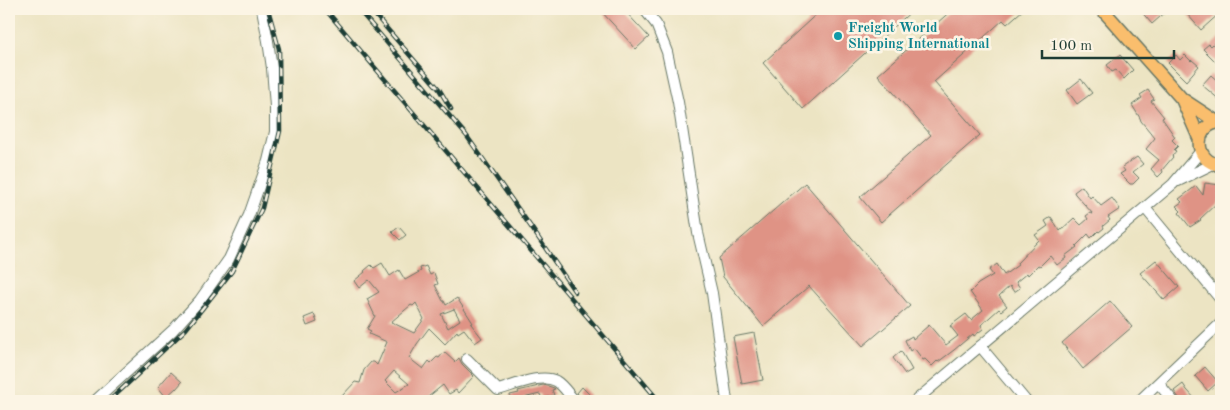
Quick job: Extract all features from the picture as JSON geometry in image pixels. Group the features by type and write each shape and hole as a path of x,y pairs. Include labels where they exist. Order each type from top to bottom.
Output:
{"main road":[{"path":"1102,9 1182,98 1219,122"},
{"path":"1182,98 1206,158 1217,164"},
{"path":"1200,146 1202,134 1206,128 1211,124 1219,122"}],"street":[{"path":"95,401 173,330 200,300 229,259 250,216 268,161 275,132 272,68 262,9"},
{"path":"644,9 656,24 667,52 678,102 698,233 712,293 727,401"},
{"path":"915,401 1173,184 1200,146"},
{"path":"1173,184 1217,164"},
{"path":"1144,208 1221,300"},
{"path":"1140,401 1221,323"},
{"path":"980,346 1026,401"},
{"path":"467,359 498,390 533,380 548,378 557,382 575,401"},
{"path":"1159,384 1173,401"}],"building":[{"path":"599,9 623,9 649,37 636,49"},
{"name":"Freight World Shipping International","path":"822,9 914,9 803,109 763,63"},
{"path":"953,9 1024,9 1007,24 1003,20 934,82 980,135 881,222 860,197 931,135 878,75"},
{"path":"1139,9 1169,9 1152,24"},
{"path":"1192,9 1221,9 1221,12 1201,30 1187,14"},
{"path":"1221,36 1221,57 1216,62 1203,49 1209,44 1211,46"},
{"path":"1120,55 1133,70 1124,79 1116,70 1112,72 1107,65"},
{"path":"1176,55 1180,60 1185,55 1199,66 1186,81 1168,63"},
{"path":"1211,75 1221,84 1221,101 1202,85"},
{"path":"1081,79 1092,93 1077,104 1067,90"},
{"path":"1148,90 1154,99 1151,101 1164,117 1162,118 1175,137 1172,140 1178,146 1174,150 1176,151 1173,157 1158,177 1151,169 1159,160 1146,149 1155,138 1141,121 1132,105 1142,98 1140,95"},
{"path":"1137,157 1143,164 1133,172 1139,178 1133,184 1130,184 1120,174 1125,171 1122,167"},
{"path":"805,183 910,306 863,346 809,286 763,326 723,277 719,258"},
{"path":"1205,183 1221,185 1221,203 1218,202 1201,220 1190,227 1176,206 1182,202 1179,199 1196,186 1203,195"},
{"path":"1082,186 1090,198 1092,196 1101,206 1112,198 1120,209 1108,217 1110,220 1103,226 1104,228 1091,238 1088,234 1057,265 1050,256 1040,266 1038,265 1028,275 1027,273 1016,282 1020,288 1014,292 1010,286 999,296 1007,306 1001,311 999,309 981,325 983,329 974,336 973,334 932,366 925,359 923,360 914,348 910,351 905,340 912,336 913,339 929,325 946,345 958,336 950,326 966,314 971,320 983,310 970,292 978,284 993,275 989,270 997,264 1004,275 1018,265 1017,263 1039,240 1035,235 1048,226 1045,221 1051,217 1060,231 1074,218 1081,225 1088,219 1086,216 1090,213 1093,214 1074,192"},
{"path":"399,227 406,235 400,240 392,232"},
{"path":"1156,260 1179,287 1164,300 1140,273"},
{"path":"382,263 390,276 399,270 405,280 421,271 420,268 426,266 430,275 434,273 438,284 435,285 446,305 457,298 473,323 471,324 482,338 475,343 464,329 458,333 457,331 445,344 429,328 409,358 423,369 429,361 431,363 444,352 455,362 459,358 462,364 474,376 458,393 456,390 449,394 443,385 423,401 348,401 342,396 355,382 360,383 364,370 371,362 377,365 387,342 369,334 371,331 367,329 375,316 367,299 379,292 369,280 359,288 354,281 371,265 374,268","holes":["416,303 424,319 414,333 391,322","454,309 460,320 448,328 441,314","394,371 409,384 396,392 385,381"]},
{"path":"1110,301 1132,327 1083,369 1062,343"},
{"path":"314,314 317,322 307,326 304,318"},
{"path":"754,333 763,380 742,384 733,337"},
{"path":"901,351 912,370 905,374 893,358"},
{"path":"1205,367 1218,382 1208,391 1195,376"},
{"path":"171,372 182,382 166,397 158,387"},
{"path":"1183,384 1197,401 1181,401 1174,391"},
{"path":"543,385 554,388 552,390 554,395 542,399 540,394 523,398 524,401 511,401 510,395 519,393 518,391"},
{"path":"582,387 590,395 584,401 582,401 577,393"}],"railway":[{"path":"109,401 186,329 232,271 262,208 280,131 279,49 268,9"},
{"path":"325,9 659,401"},
{"path":"358,9 466,135 575,292"},
{"path":"370,9 439,89 451,109"}],"place":[{"name":"Freight World Shipping International","path":"838,36"}]}
